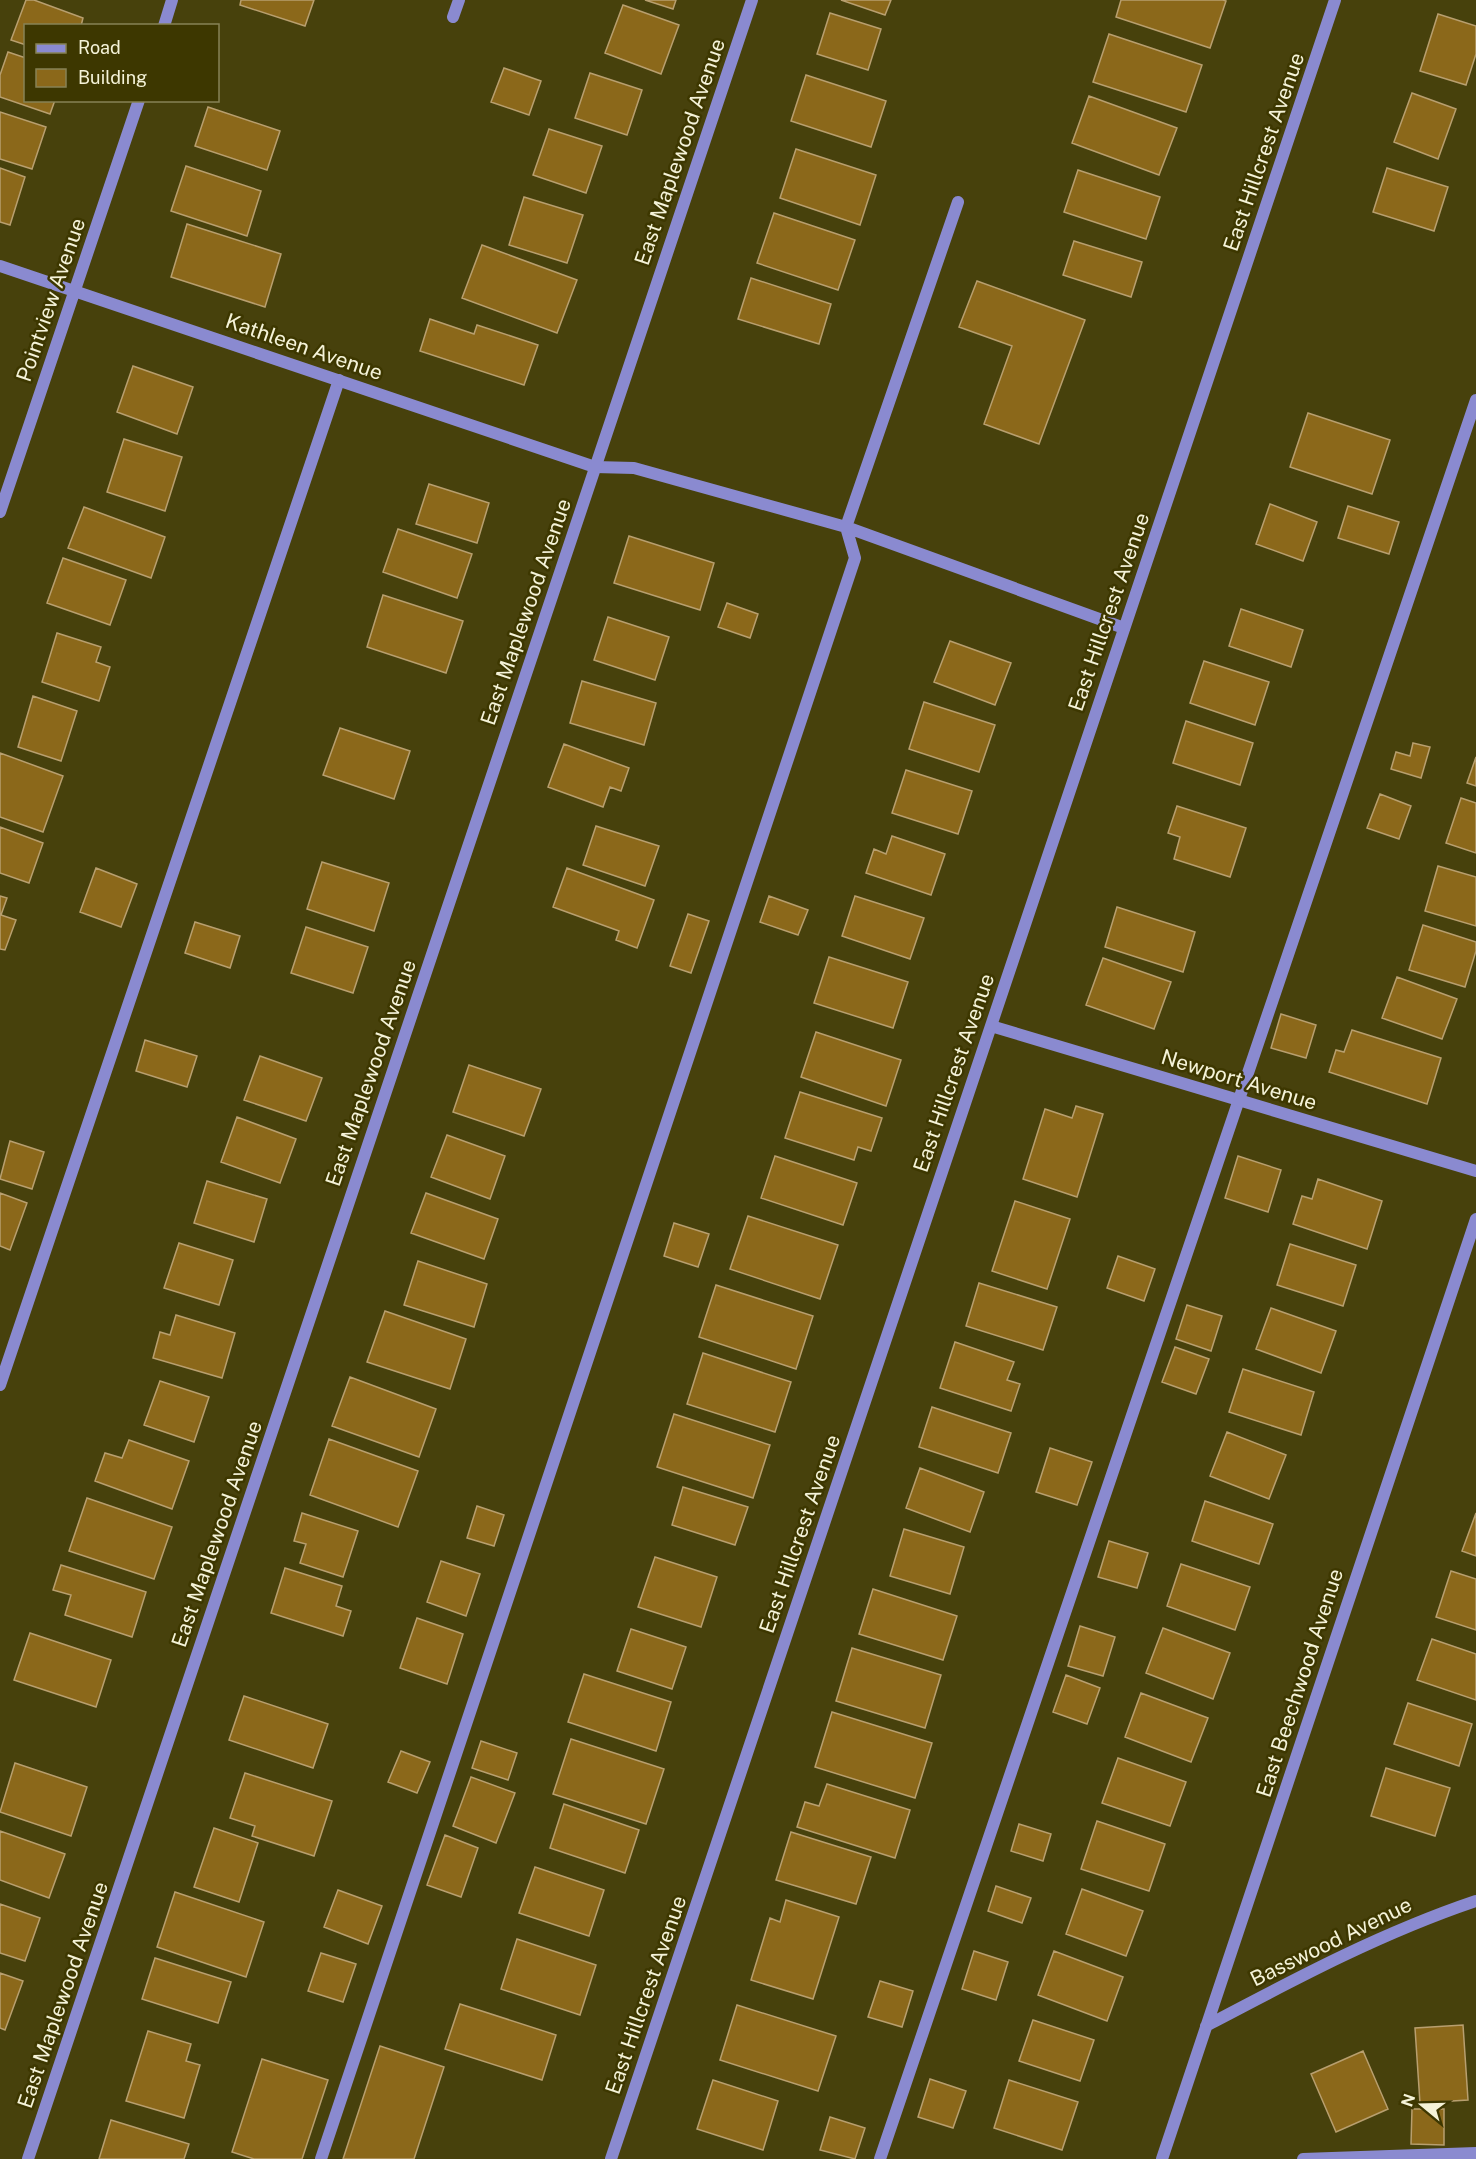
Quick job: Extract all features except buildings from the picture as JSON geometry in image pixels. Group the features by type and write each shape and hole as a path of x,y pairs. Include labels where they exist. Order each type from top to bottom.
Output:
{"street":[{"path":"165,24 172,0"},
{"path":"453,17 459,0"},
{"name":"East Maplewood Avenue","path":"28,2159 752,0"},
{"name":"East Hillcrest Avenue","path":"611,2159 1335,0"},
{"name":"Pointview Avenue","path":"0,512 138,102"},
{"path":"321,2159 855,558 846,527 958,202"},
{"name":"Kathleen Avenue","path":"0,266 595,467 634,468 846,527 1124,628"},
{"path":"0,1385 339,380"},
{"path":"880,2159 1476,400"},
{"name":"Newport Avenue","path":"991,1026 1476,1171"},
{"name":"East Beechwood Avenue","path":"1162,2159 1476,1219"},
{"name":"Basswood Avenue","path":"1206,2026 1344,1953 1416,1922 1476,1901"},
{"path":"1303,2159 1476,2153"}]}
